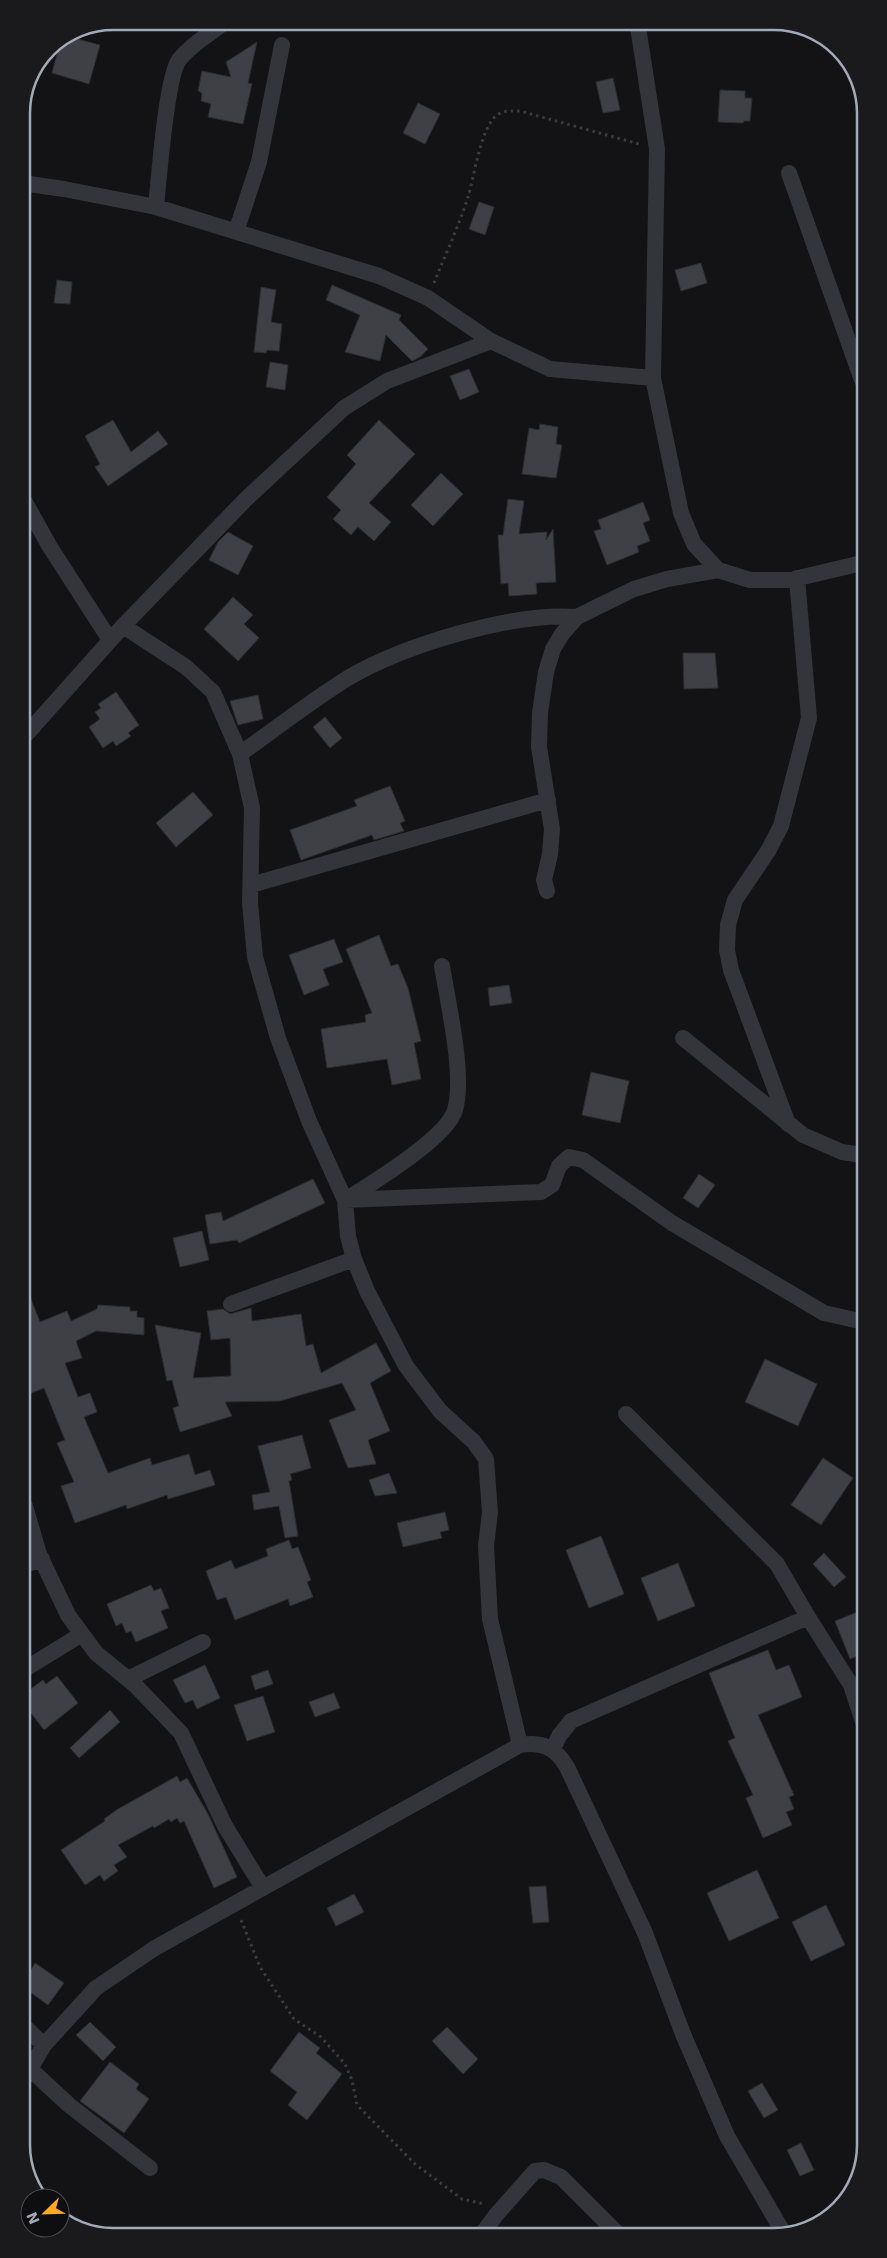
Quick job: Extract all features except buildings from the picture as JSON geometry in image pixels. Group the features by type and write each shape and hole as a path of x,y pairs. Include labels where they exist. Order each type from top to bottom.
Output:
{"street":[{"path":"156,207 171,83 178,61 192,47 214,30"},
{"path":"637,30 657,149 653,378 680,513 694,544 718,570"},
{"path":"236,232 259,162 282,45"},
{"path":"789,173 857,366"},
{"path":"30,185 64,189 156,207 379,276 428,298 491,341 550,370 653,378"},
{"path":"30,730 122,626 246,499 344,408 387,381 491,341"},
{"path":"30,511 50,547 110,640"},
{"path":"547,891 544,880 550,854 552,829 539,748 540,713 546,672 553,649 576,617 634,589 667,579 718,570 750,580 797,578 857,563"},
{"path":"788,1124 731,970 727,950 728,925 735,900 768,851 781,826 809,718 797,578"},
{"path":"240,754 349,678 396,656 431,643 504,622 556,615 576,617"},
{"path":"122,626 186,667 213,692 240,754 252,808 251,930 255,957 278,1038 309,1121 345,1200 348,1236 354,1259 367,1291 406,1366 440,1411 474,1442 486,1460 490,1512 486,1546 490,1619 520,1745"},
{"path":"251,885 548,800"},
{"path":"345,1200 398,1165 425,1144 450,1120 455,1110 458,1077 442,966"},
{"path":"683,1038 803,1135 842,1152 857,1154"},
{"path":"345,1200 541,1192 552,1186 562,1161 568,1157 583,1160 672,1223 824,1313 857,1320"},
{"path":"231,1304 354,1259"},
{"path":"626,1414 777,1564 851,1685 857,1703"},
{"path":"30,1524 42,1559 68,1615 96,1653 128,1679 181,1733 225,1826 263,1888"},
{"path":"30,1563 42,1559"},
{"path":"553,1749 559,1736 571,1721 808,1617"},
{"path":"30,1666 82,1634"},
{"path":"128,1679 202,1642"},
{"path":"30,2070 44,2045 96,1988 156,1948 520,1745 543,1744 553,1749 567,1767 638,1917 683,2034 728,2136 780,2227"},
{"path":"30,2032 44,2045"},
{"path":"30,2075 150,2168"},
{"path":"487,2228 535,2170 544,2170 561,2177 612,2228"}],"path":[{"path":"428,298 468,198 476,160 486,131 496,115 506,111 520,111 657,149"},
{"path":"234,1904 260,1967 294,2019 321,2037 345,2064 352,2080 357,2105 415,2164 462,2199 486,2204 505,2204"}]}
